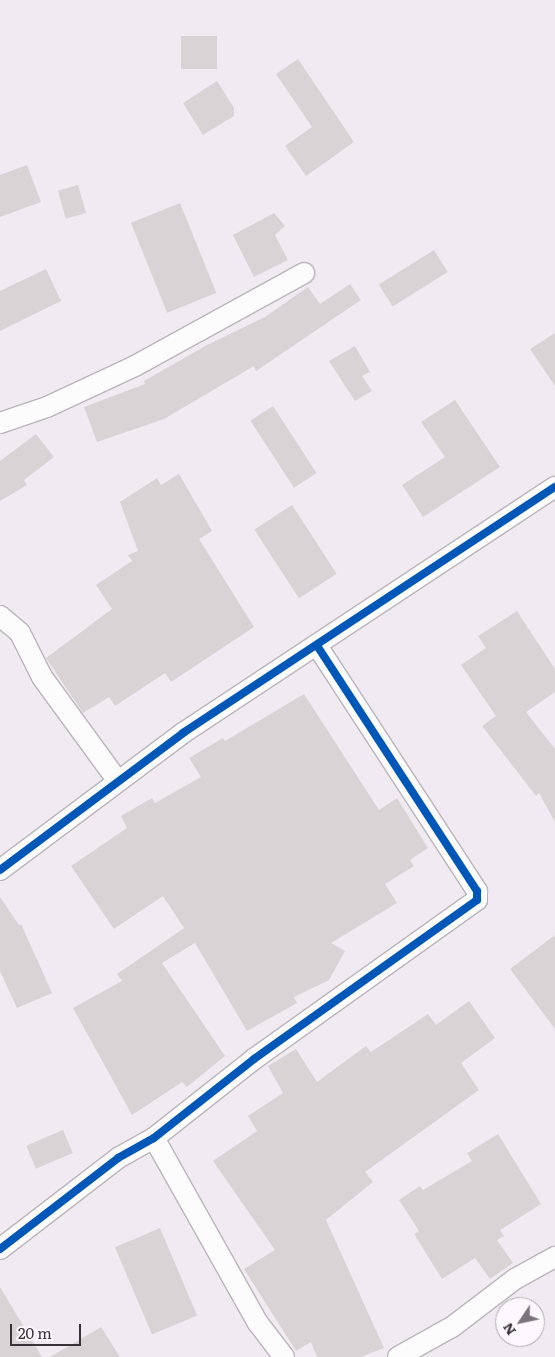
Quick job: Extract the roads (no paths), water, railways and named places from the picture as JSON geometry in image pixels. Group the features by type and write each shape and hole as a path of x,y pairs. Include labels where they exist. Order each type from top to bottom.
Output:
{"street":[{"path":"0,422 47,408 134,366 304,273"},
{"path":"0,870 117,780 183,733 318,647 555,487"},
{"path":"0,616 20,633 42,677 117,780"},
{"path":"0,1249 118,1158 154,1138 254,1059 477,900 477,892 318,647"},
{"path":"154,1138 258,1323 284,1357"},
{"path":"398,1357 452,1327 515,1279 555,1257"}]}
